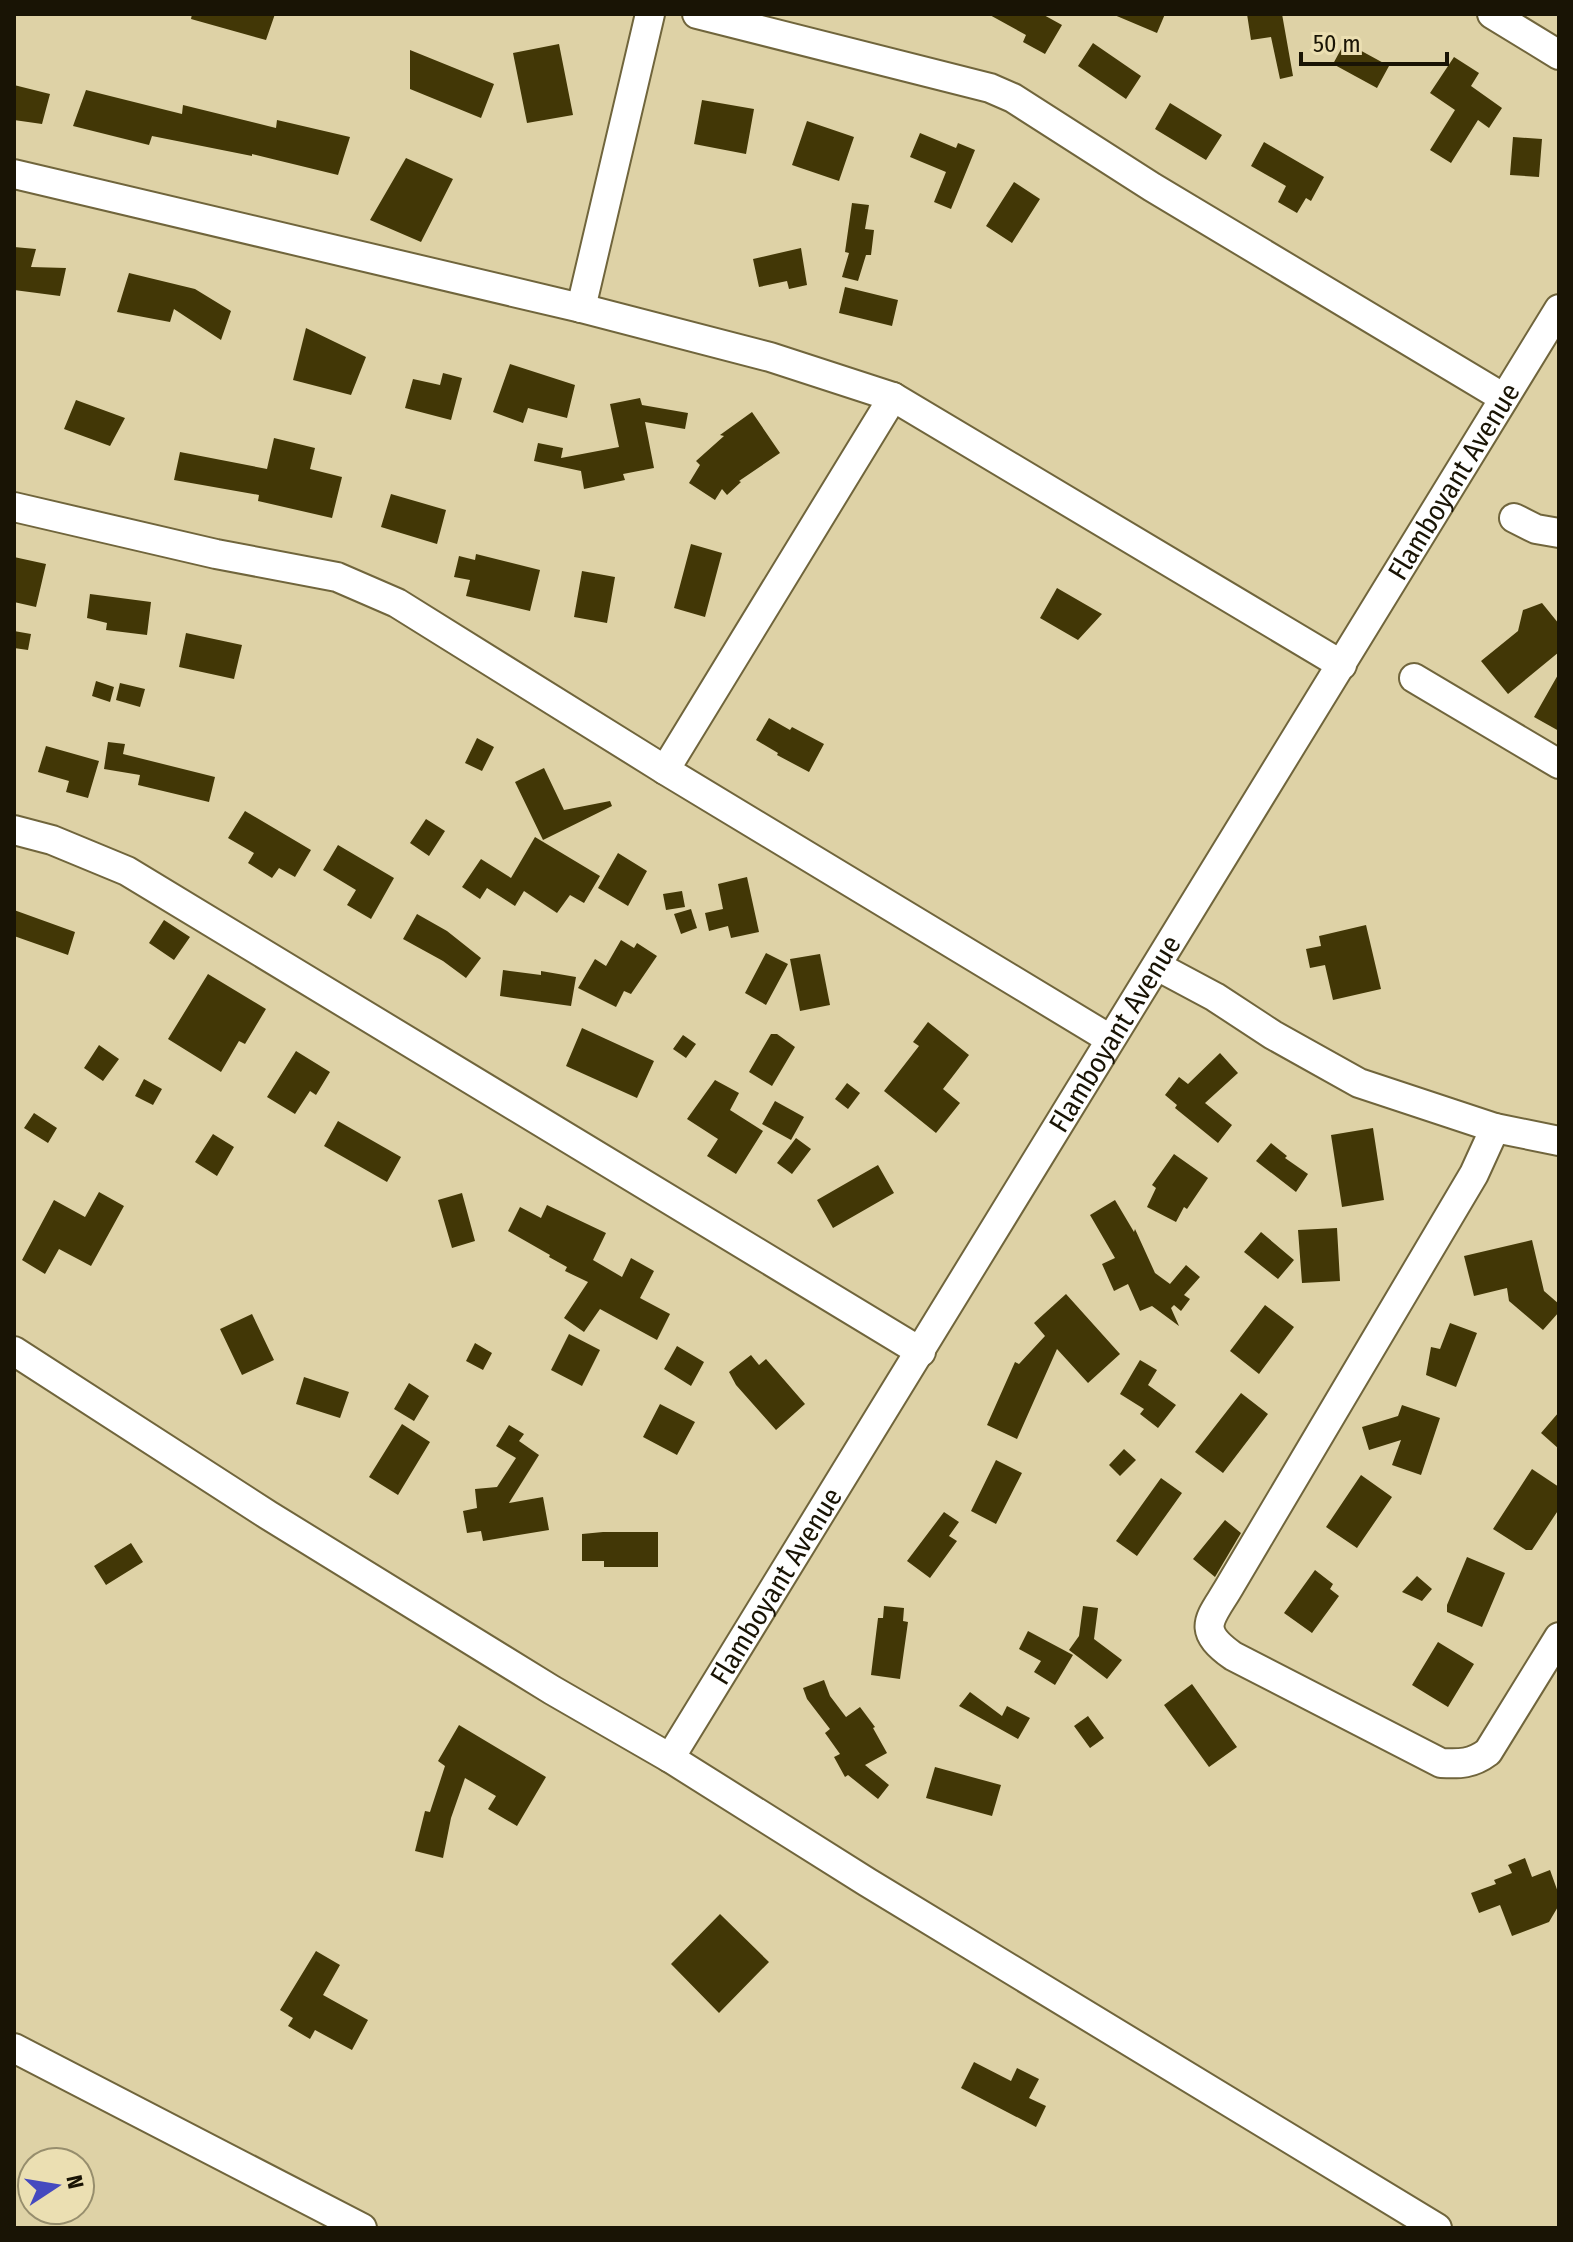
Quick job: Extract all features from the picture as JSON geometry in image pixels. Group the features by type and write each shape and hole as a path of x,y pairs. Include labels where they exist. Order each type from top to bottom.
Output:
{"street":[{"path":"581,308 650,14"},
{"path":"697,14 990,88 1013,98 1152,187 1504,398"},
{"path":"1492,14 1559,55"},
{"path":"14,174 581,308 770,357 893,397 1342,665"},
{"name":"Flamboyant Avenue","path":"670,1758 1559,309"},
{"path":"665,770 893,397"},
{"path":"14,507 216,554 337,577 410,610 665,770 1110,1039"},
{"path":"1514,518 1536,529 1559,533"},
{"path":"1414,678 1559,764"},
{"path":"14,830 52,840 127,871 921,1352"},
{"path":"1157,966 1359,1083 1495,1128 1559,1141"},
{"path":"1495,1128 1474,1174 1231,1584 1209,1629 1212,1642 1233,1656 1441,1763 1461,1764 1476,1761 1488,1752 1559,1637"},
{"path":"14,1351 268,1515 1437,2228"},
{"path":"14,2048 362,2228"}],"building":[{"path":"192,14 275,14 266,40 191,19"},
{"path":"988,14 1042,14 1062,25 1045,54 1023,42 1026,35"},
{"path":"1112,14 1165,14 1157,33"},
{"path":"1247,14 1282,14 1293,76 1280,79 1271,37 1251,40"},
{"path":"1345,42 1389,66 1377,88 1333,64"},
{"path":"1093,43 1141,76 1126,99 1078,66"},
{"path":"559,44 573,115 527,123 513,53"},
{"path":"410,50 494,84 481,118 410,89"},
{"path":"1454,57 1479,73 1471,86 1502,108 1489,128 1478,120 1451,163 1430,150 1455,110 1430,93"},
{"path":"14,85 50,94 42,124 14,120"},
{"path":"86,90 182,114 183,105 276,128 277,120 350,137 338,175 252,154 152,136 149,145 73,126"},
{"path":"702,100 754,109 746,154 694,144"},
{"path":"1170,103 1222,135 1206,160 1155,129"},
{"path":"807,121 854,137 839,181 792,165"},
{"path":"920,133 956,148 958,143 975,150 951,209 934,202 946,172 910,157"},
{"path":"1513,137 1542,139 1539,177 1510,175"},
{"path":"1264,142 1324,177 1311,201 1306,198 1297,213 1278,202 1286,186 1251,166"},
{"path":"406,158 453,179 421,242 370,220"},
{"path":"1014,182 1040,199 1012,243 986,226"},
{"path":"852,203 869,205 865,229 874,230 871,255 866,255 858,281 842,277 849,253 845,252"},
{"path":"14,247 36,249 31,267 66,268 60,296 14,290"},
{"path":"801,248 807,285 789,289 787,281 759,287 753,259"},
{"path":"129,273 195,289 231,311 221,340 174,309 170,322 117,312"},
{"path":"845,287 898,300 892,326 839,313"},
{"path":"306,328 366,357 351,395 293,380"},
{"path":"510,364 575,385 567,418 528,408 523,423 493,412"},
{"path":"443,373 462,378 451,420 405,408 413,379 440,385"},
{"path":"640,398 642,405 688,413 685,429 645,422 654,468 623,474 625,480 584,489 581,471 534,461 538,443 563,448 561,458 619,447 610,404"},
{"path":"76,400 125,418 110,446 64,429"},
{"path":"752,412 780,453 739,481 727,495 722,489 715,500 689,483 700,465 696,461 724,436 720,435"},
{"path":"274,438 315,448 310,469 342,477 332,518 258,501 259,495 174,480 180,452 267,469"},
{"path":"391,494 446,510 437,544 381,527"},
{"path":"691,544 722,553 705,617 674,608"},
{"path":"476,554 540,570 530,611 466,596 470,580 454,577 459,556 475,560"},
{"path":"14,557 46,564 36,607 14,602"},
{"path":"582,571 615,577 607,623 574,617"},
{"path":"1057,588 1102,614 1078,640 1040,618"},
{"path":"90,594 151,602 147,635 106,630 107,623 87,618"},
{"path":"1542,603 1559,624 1559,652 1508,694 1481,661 1518,631 1523,610"},
{"path":"14,631 31,634 28,650 14,648"},
{"path":"186,633 242,645 234,679 179,667"},
{"path":"1559,673 1559,731 1534,717"},
{"path":"96,681 114,687 110,702 92,696"},
{"path":"120,683 145,689 140,707 116,700"},
{"path":"769,718 824,744 809,772 756,740"},
{"path":"477,738 494,747 482,771 465,763"},
{"path":"108,742 125,744 123,754 215,777 209,802 138,785 140,775 104,769"},
{"path":"46,746 99,761 88,798 66,792 69,781 38,772"},
{"path":"544,768 564,810 610,801 612,806 543,840 515,782"},
{"path":"245,811 311,850 295,877 279,868 272,878 248,863 254,853 228,838"},
{"path":"426,819 445,831 429,856 410,843"},
{"path":"535,837 600,876 584,903 570,895 557,913 524,891 515,906 487,888 480,899 462,887 481,859 511,878"},
{"path":"338,845 394,878 371,919 347,905 356,890 323,870"},
{"path":"618,853 647,871 628,906 598,888"},
{"path":"747,877 759,932 731,938 728,926 709,931 705,913 723,909 718,884"},
{"path":"682,891 685,907 666,910 663,894"},
{"path":"691,909 697,928 681,934 674,914"},
{"path":"14,910 75,932 68,955 14,936"},
{"path":"417,914 447,931 481,958 466,978 403,939"},
{"path":"164,920 190,937 174,960 149,943"},
{"path":"1366,925 1381,989 1333,1000 1325,965 1310,968 1306,949 1321,946 1319,936"},
{"path":"621,940 634,948 637,943 657,956 631,994 624,991 616,1007 578,988 595,959 606,966"},
{"path":"766,953 788,964 766,1005 745,993"},
{"path":"820,954 830,1005 800,1011 790,959"},
{"path":"503,970 541,975 541,971 576,977 571,1006 500,996"},
{"path":"208,974 266,1009 245,1044 239,1041 221,1072 168,1039"},
{"path":"928,1022 969,1055 943,1089 960,1103 936,1133 884,1091 919,1046 913,1042"},
{"path":"582,1028 654,1061 637,1098 566,1066"},
{"path":"771,1034 777,1034 795,1047 772,1086 749,1072"},
{"path":"683,1035 696,1044 686,1058 673,1049"},
{"path":"99,1045 119,1059 103,1081 84,1068"},
{"path":"296,1051 330,1072 316,1095 310,1091 295,1114 267,1097"},
{"path":"1220,1053 1238,1073 1205,1103 1232,1125 1218,1143 1175,1108 1177,1105 1165,1095 1179,1077 1188,1084"},
{"path":"144,1079 162,1089 153,1105 135,1096"},
{"path":"715,1080 739,1093 730,1110 763,1131 736,1174 707,1156 718,1139 687,1119"},
{"path":"847,1083 860,1093 848,1109 835,1099"},
{"path":"775,1101 804,1117 791,1140 762,1124"},
{"path":"34,1113 57,1128 48,1143 24,1128"},
{"path":"338,1121 401,1157 387,1182 324,1146"},
{"path":"1373,1128 1384,1200 1342,1207 1331,1135"},
{"path":"213,1134 234,1147 217,1176 195,1162"},
{"path":"796,1138 811,1149 792,1174 777,1163"},
{"path":"1271,1143 1287,1156 1285,1158 1308,1174 1296,1192 1256,1161"},
{"path":"1174,1154 1208,1178 1176,1222 1147,1207 1156,1188 1152,1185"},
{"path":"878,1165 894,1193 833,1228 817,1200"},
{"path":"99,1192 124,1206 91,1266 59,1249 45,1274 22,1260 54,1200 85,1217"},
{"path":"462,1193 475,1241 452,1248 438,1200"},
{"path":"1115,1200 1134,1232 1135,1229 1155,1273 1170,1284 1186,1265 1200,1277 1184,1295 1190,1299 1181,1311 1174,1305 1171,1308 1179,1326 1152,1306 1140,1311 1128,1284 1114,1291 1102,1264 1115,1258 1090,1215"},
{"path":"547,1205 606,1233 593,1260 622,1277 631,1258 654,1271 640,1298 670,1314 657,1340 600,1309 584,1332 564,1318 588,1282 565,1271 567,1267 550,1255 508,1231 520,1207 541,1218"},
{"path":"1337,1228 1340,1281 1302,1283 1298,1230"},
{"path":"1261,1232 1294,1260 1278,1279 1244,1252"},
{"path":"1532,1240 1544,1291 1559,1304 1559,1312 1543,1330 1509,1301 1507,1288 1474,1296 1464,1256"},
{"path":"1066,1294 1120,1354 1088,1383 1057,1349 1017,1439 987,1425 1015,1362 1019,1364 1045,1336 1034,1323"},
{"path":"1265,1305 1294,1327 1259,1374 1230,1351"},
{"path":"252,1314 274,1360 242,1375 220,1329"},
{"path":"1450,1323 1477,1333 1456,1387 1426,1375 1431,1347 1440,1349"},
{"path":"569,1334 600,1350 582,1386 551,1370"},
{"path":"475,1343 492,1353 483,1370 466,1361"},
{"path":"677,1346 704,1362 691,1386 664,1369"},
{"path":"751,1355 759,1365 766,1359 805,1404 776,1430 736,1385 729,1372"},
{"path":"1140,1360 1157,1370 1148,1385 1176,1405 1158,1428 1140,1414 1144,1409 1120,1394"},
{"path":"304,1377 349,1392 340,1418 296,1404"},
{"path":"409,1383 429,1396 414,1421 394,1409"},
{"path":"1241,1393 1268,1414 1223,1473 1195,1452"},
{"path":"660,1404 695,1422 677,1455 643,1437"},
{"path":"1402,1405 1440,1418 1421,1475 1392,1465 1401,1440 1369,1450 1362,1427 1398,1416"},
{"path":"1559,1412 1559,1449 1541,1433"},
{"path":"402,1424 430,1442 398,1495 369,1477"},
{"path":"509,1425 524,1434 519,1441 539,1455 509,1503 543,1497 549,1530 483,1541 481,1531 467,1533 463,1511 477,1508 475,1489 497,1487 516,1458 496,1446"},
{"path":"1124,1449 1136,1460 1120,1476 1109,1465"},
{"path":"996,1460 1022,1473 996,1524 971,1511"},
{"path":"1532,1469 1559,1487 1559,1509 1532,1550 1526,1550 1493,1529"},
{"path":"1361,1475 1392,1497 1357,1548 1326,1527"},
{"path":"1161,1478 1182,1493 1137,1556 1116,1541"},
{"path":"944,1512 959,1522 949,1536 957,1541 930,1578 907,1561"},
{"path":"1225,1520 1241,1533 1215,1577 1193,1559"},
{"path":"658,1532 658,1567 604,1567 604,1561 582,1561 582,1534"},
{"path":"131,1543 143,1562 106,1585 94,1566"},
{"path":"1467,1557 1505,1573 1482,1627 1447,1612"},
{"path":"1315,1570 1333,1584 1330,1589 1339,1596 1312,1633 1284,1613"},
{"path":"1417,1576 1432,1589 1422,1601 1402,1592"},
{"path":"884,1606 904,1608 903,1621 908,1622 900,1679 871,1675 878,1618 883,1618"},
{"path":"1083,1606 1098,1608 1094,1639 1122,1660 1107,1679 1069,1650 1079,1636"},
{"path":"1028,1631 1073,1655 1055,1685 1034,1672 1041,1661 1019,1649"},
{"path":"1438,1642 1474,1664 1448,1707 1412,1685"},
{"path":"824,1680 830,1696 846,1717 860,1707 875,1727 887,1753 865,1765 889,1785 878,1799 848,1775 845,1777 834,1757 840,1754 825,1733 830,1729 807,1699 803,1688"},
{"path":"1192,1684 1237,1747 1209,1767 1164,1705"},
{"path":"970,1692 1002,1716 1007,1706 1030,1718 1018,1739 959,1706"},
{"path":"1088,1716 1104,1738 1090,1748 1074,1726"},
{"path":"459,1725 546,1777 517,1826 488,1809 496,1796 465,1778 451,1818 443,1858 415,1851 425,1811 430,1812 445,1766 438,1761"},
{"path":"935,1767 1001,1785 992,1816 926,1798"},
{"path":"1525,1858 1532,1877 1550,1870 1559,1895 1559,1905 1549,1922 1512,1936 1500,1905 1479,1913 1471,1893 1496,1884 1494,1880 1512,1873 1508,1865"},
{"path":"720,1914 769,1962 719,2013 671,1964"},
{"path":"316,1951 340,1965 323,1995 368,2020 352,2050 315,2030 310,2039 288,2026 293,2018 280,2010"},
{"path":"974,2062 1011,2081 1017,2068 1039,2079 1029,2098 1046,2106 1036,2127 961,2088"}]}
